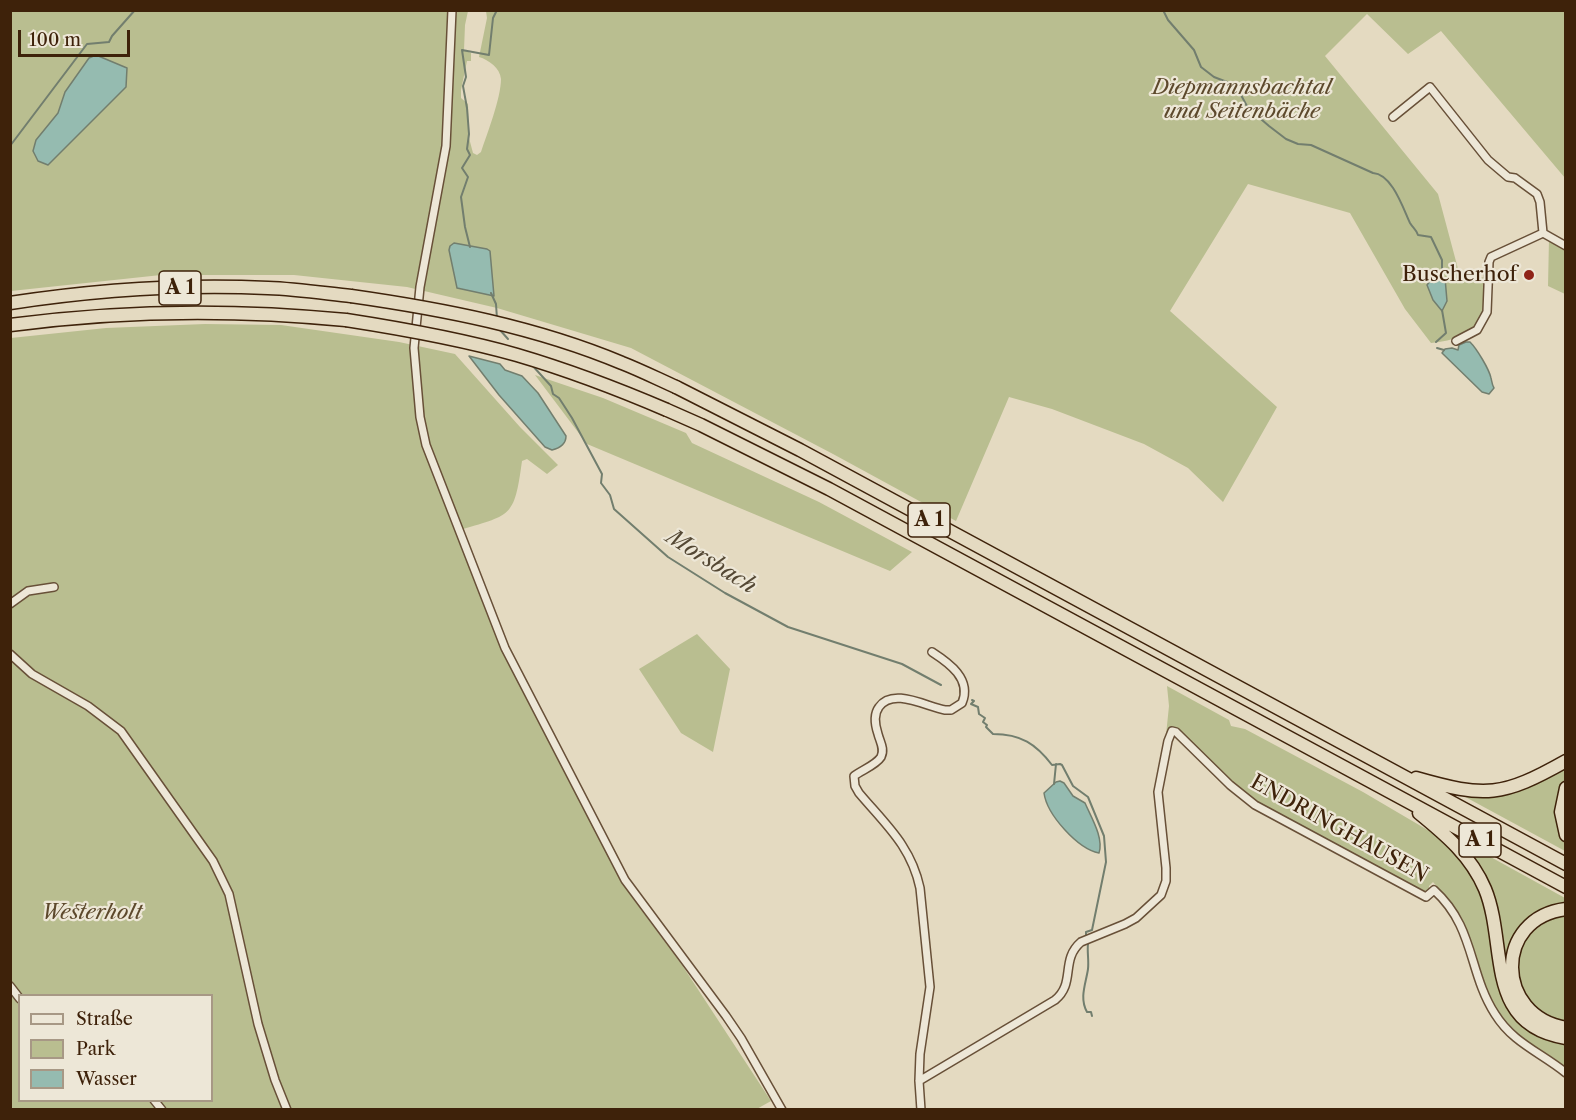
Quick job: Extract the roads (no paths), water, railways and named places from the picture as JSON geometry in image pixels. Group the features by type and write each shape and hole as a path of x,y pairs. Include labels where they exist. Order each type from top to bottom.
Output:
{"highway":[{"name":"A 1","path":"10,303 127,290 196,287 270,288 351,296 451,312 556,340 621,362 676,387 800,450 1566,864"},
{"name":"A 1","path":"10,325 97,316 193,312 277,314 346,320 409,330 516,355 619,390 723,435 829,489 1566,887"},
{"path":"1394,771 1448,787 1482,792 1520,784 1566,761"},
{"path":"1566,788 1561,812 1566,835"},
{"path":"1395,794 1453,842 1472,865 1492,911 1502,980 1514,1008 1534,1027 1551,1035 1566,1038"},
{"path":"1566,909 1544,915 1526,930 1515,947 1511,971 1518,995 1528,1010 1546,1023 1566,1029"}],"street":[{"path":"452,10 446,146 420,287 414,348 420,417 426,445 505,648 625,880 726,1016 782,1110"},
{"path":"1393,117 1430,87 1488,160 1508,177 1515,178 1537,194 1544,233"},
{"path":"1544,233 1566,246"},
{"path":"1456,341 1477,330 1487,312 1491,257 1544,233"},
{"path":"10,604 28,591 54,587"},
{"path":"921,1110 919,1082 921,1048 930,987 917,872 909,855 859,793 854,776 876,762 881,756 882,747 875,719 877,710 885,701 894,698 904,699 945,710 951,710 962,703 965,690 960,676 951,665 932,652"},
{"path":"10,654 32,674 88,706 121,731 213,861 229,894 263,1043 287,1110"},
{"name":"ENDRINGHAUSEN","path":"919,1082 1055,1000 1066,988 1069,961 1081,942 1115,930 1131,921 1161,895 1166,881 1158,792 1172,731 1176,732 1230,785 1261,809 1426,897 1434,890 1446,901 1458,920 1470,946 1487,999 1500,1021 1520,1043 1566,1073"}],"water":[{"path":"96,55 127,68 126,87 48,165 38,161 33,151 36,140 58,113 65,92 89,58"},
{"path":"454,243 490,251 494,296 457,288 449,250"},
{"path":"1440,276 1445,278 1447,301 1442,311 1433,300 1427,285 1431,280"},
{"path":"1466,342 1473,345 1488,370 1494,388 1489,394 1482,392 1442,353 1445,349 1458,350 1459,345"},
{"path":"469,356 500,364 505,370 522,376 538,393 566,436 562,445 552,450 545,447 499,395"},
{"path":"1060,781 1073,796 1085,803 1100,841 1099,853 1073,838 1057,821 1046,802 1044,793"}],"waterway":[{"path":"10,146 87,44 109,42 135,10"},
{"name":"Morsbach","path":"470,247 461,197 468,177 462,168 470,155 467,149 469,134 463,86 466,77 462,50 489,55 493,18 497,10"},
{"path":"1163,10 1168,20 1194,50 1201,67 1214,77 1227,82 1241,95 1248,108 1286,139 1298,144 1311,145 1386,179 1418,235 1431,237 1442,260 1442,277"},
{"name":"Morsbach","path":"491,293 496,304 497,319"},
{"path":"1436,342 1446,333 1442,310"},
{"name":"Morsbach","path":"500,330 508,339"},
{"path":"1437,348 1444,350"},
{"name":"Morsbach","path":"531,364 551,386 553,394 559,398 572,418 602,474 601,483 610,495 614,509 668,557 725,593 788,627 902,664 941,685"},
{"name":"Morsbach","path":"972,700 974,701 971,704 978,707 979,714 985,718 983,722 993,734 1020,738 1034,746 1052,765 1062,765 1073,786 1088,797 1104,836 1106,862 1092,930 1086,932 1086,936"},
{"name":"Morsbach","path":"1054,784 1056,764"},
{"name":"Morsbach","path":"1088,944 1084,1001 1087,1012 1091,1012 1092,1016"}],"place":[{"name":"Buscherhof","path":"1529,275"}],"park label":[{"name":"Diepmannsbachtal und Seitenbäche","path":"1242,100"},
{"name":"Westerholt","path":"92,913"}]}
